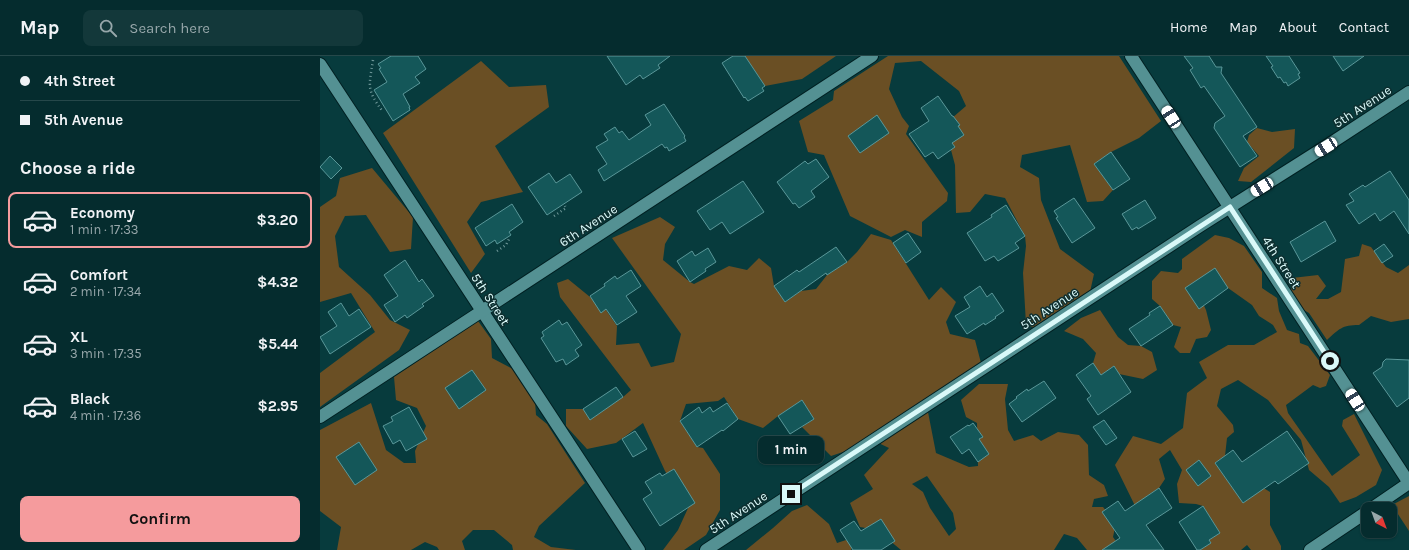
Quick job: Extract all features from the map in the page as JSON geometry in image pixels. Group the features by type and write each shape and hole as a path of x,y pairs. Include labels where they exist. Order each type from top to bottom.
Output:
{"street":[{"name":"6th Avenue","path":"320,417 872,56"},
{"name":"4th Street","path":"1131,56 1409,483"},
{"name":"5th Street","path":"320,64 639,550"},
{"name":"5th Avenue","path":"706,550 1230,207 1409,92"},
{"path":"1381,502 1409,483"},
{"path":"1310,550 1361,516"}],"path":[{"path":"373,60 370,88 373,98 383,112"},
{"path":"554,216 566,208 564,206"},
{"path":"497,251 506,245 509,239 508,237"}],"shaded area":[{"path":"745,56 836,56 802,79 765,86"},
{"path":"888,56 1119,56 1161,121 1139,138 1111,152 1094,164 1113,190 1103,201 1087,202 1070,145 1022,155 1020,167 1039,178 1041,200 1060,249 1094,274 1090,292 1034,328 1026,324 1023,273 1026,246 1025,236 1005,198 985,194 970,212 956,213 955,165 951,150 952,118 966,106 959,91 921,61 895,63 889,89 902,117 909,126 906,134 948,193 947,201 922,222 922,237 905,230 891,237 850,216 824,155 808,152 799,121 833,100 834,91"},
{"path":"481,61 509,87 546,85 549,107 495,146 523,192 481,202 467,222 485,254 471,273 383,133"},
{"path":"1257,128 1272,132 1295,129 1294,148 1251,182 1238,181 1244,168 1259,156 1247,142 1249,135"},
{"path":"372,168 413,217 411,249 390,252 366,215 345,216 335,236 339,267 370,295 390,320 410,330 399,350 320,407 320,373 375,332 351,293 320,302 320,207 336,196 340,178"},
{"path":"660,217 675,227 665,244 663,260 690,282 694,284 729,266 747,270 759,258 771,268 774,286 785,302 801,291 816,289 827,275 847,262 857,252 871,234 891,240 929,300 941,287 956,302 946,322 950,334 975,340 981,363 923,402 928,412 936,453 969,467 978,466 977,423 966,417 961,400 979,384 1008,384 1005,399 1008,430 1014,441 1033,435 1041,441 1058,432 1079,435 1088,445 1089,475 1104,485 1108,496 1094,499 1092,507 1103,507 1116,523 1113,537 1122,550 1087,550 1077,538 1064,534 1054,550 901,550 877,530 860,527 850,503 873,489 864,475 889,448 868,438 852,449 831,456 802,427 814,419 802,400 763,428 738,419 724,397 718,401 686,404 680,421 697,447 703,448 720,474 720,510 706,535 684,550 663,550 678,530 689,506 665,471 643,423 616,443 587,449 566,426 566,409 583,409 590,419 631,390 560,297 557,283 568,279 606,310 617,326 616,345 639,343 651,367 674,362 681,334 612,238","holes":["927,476 953,513 956,529 949,536 930,508 923,492 912,484"]},
{"path":"1215,235 1229,238 1244,246 1262,272 1262,288 1277,298 1279,311 1287,330 1299,334 1300,343 1308,346 1330,375 1326,386 1320,388 1313,385 1286,405 1288,413 1332,476 1360,455 1342,426 1343,420 1354,414 1382,470 1376,485 1356,497 1340,503 1329,487 1309,470 1301,440 1268,400 1238,380 1221,389 1217,406 1233,425 1234,432 1227,438 1225,456 1215,463 1234,490 1240,494 1262,487 1270,492 1270,525 1281,546 1281,550 1251,550 1247,545 1241,550 1200,550 1211,543 1209,540 1220,533 1203,506 1179,503 1177,484 1182,470 1170,450 1159,459 1165,479 1159,488 1147,496 1140,516 1115,465 1133,436 1161,444 1183,428 1187,393 1207,378 1199,362 1228,345 1254,345 1277,332 1273,325 1259,316 1252,305 1228,288 1199,279 1199,295 1206,310 1211,330 1207,337 1196,339 1190,353 1180,353 1174,347 1181,327 1173,325 1160,306 1152,299 1152,281 1161,271 1178,273 1182,269 1182,259"},
{"path":"1362,244 1371,247 1386,267 1398,273 1409,265 1409,319 1391,322 1371,316 1359,325 1341,328 1327,340 1309,313 1302,309 1291,292 1292,278 1318,275 1326,286 1316,299 1328,299 1341,292 1345,259 1359,256"},
{"path":"1100,310 1118,337 1128,345 1141,346 1152,352 1157,370 1143,379 1119,374 1114,366 1101,375 1093,363 1096,353 1083,339 1064,331 1081,318"},
{"path":"478,321 491,339 492,358 513,369 535,401 536,415 547,424 585,483 539,526 534,537 551,547 576,550 513,550 512,545 494,530 473,530 462,541 465,550 439,550 437,547 425,542 411,550 337,550 341,527 320,511 320,430 371,403 386,450 404,463 416,463 415,451 426,426 417,408 396,400 394,377"},
{"path":"1409,496 1409,531 1397,513 1397,502"},
{"path":"807,505 829,524 837,543 846,540 853,545 851,550 746,550 792,511"}],"building":[{"path":"391,56 418,56 426,69 415,77 420,83 403,94 410,107 410,110 393,121 374,90 387,82 379,69 381,68 378,64"},
{"path":"607,56 670,56 658,65 660,68 643,79 640,75 626,85"},
{"path":"733,56 745,56 765,86 762,88 764,91 748,101 745,97 744,98 722,63"},
{"path":"1184,56 1209,56 1216,67 1222,67 1221,73 1257,127 1243,136 1257,156 1240,167 1214,128 1215,123 1225,116 1204,86 1201,88 1190,70 1193,68"},
{"path":"1266,56 1289,56 1300,73 1298,74 1300,78 1288,86 1280,77 1278,78 1271,67 1273,66"},
{"path":"1333,56 1364,56 1343,71"},
{"path":"938,96 960,125 958,126 964,135 952,143 955,147 938,159 933,152 925,157 909,134 929,121 921,108"},
{"path":"664,104 685,136 686,141 669,151 667,147 665,148 662,144 604,181 598,170 607,164 596,147 608,140 604,134 615,127 619,133 622,131 629,140 651,125 645,115"},
{"path":"877,115 889,133 860,153 848,136"},
{"path":"1111,152 1130,179 1113,190 1094,164"},
{"path":"330,156 342,168 331,179 320,167"},
{"path":"816,159 829,177 811,191 815,197 799,208 795,203 793,204 777,182 805,161 808,164"},
{"path":"1390,171 1409,200 1409,234 1394,211 1380,221 1375,213 1359,224 1346,205 1354,201 1349,194 1363,185 1365,187"},
{"path":"549,173 556,183 570,174 582,192 547,215 528,187"},
{"path":"743,181 764,212 730,234 722,222 710,230 697,211"},
{"path":"1074,198 1095,228 1072,243 1056,218 1058,217 1054,211"},
{"path":"1145,200 1156,218 1138,229 1137,227 1132,230 1122,214"},
{"path":"512,204 523,222 509,232 511,235 497,244 495,240 486,246 475,228"},
{"path":"1006,205 1025,236 1015,243 1019,248 998,261 994,256 985,261 967,233 992,217 991,215"},
{"path":"1325,221 1336,241 1301,262 1290,242"},
{"path":"908,233 921,252 906,263 893,243"},
{"path":"1384,244 1393,256 1382,263 1374,251"},
{"path":"836,247 847,262 827,275 826,273 785,302 774,286 797,270 799,272"},
{"path":"708,248 716,262 690,282 677,261 692,251 695,256"},
{"path":"405,260 419,282 422,279 434,296 422,304 424,306 407,318 405,315 395,322 384,305 398,296 384,275"},
{"path":"1215,268 1228,288 1199,309 1185,288"},
{"path":"631,270 641,286 626,296 637,312 617,325 606,309 601,313 590,296 605,286 604,284 615,276 617,279"},
{"path":"980,286 987,297 992,293 1004,311 985,325 984,323 967,334 955,316 970,307 964,297"},
{"path":"341,303 349,316 359,309 371,327 330,354 320,337 337,326 328,312"},
{"path":"1160,306 1173,325 1141,346 1129,329 1150,315 1149,313"},
{"path":"559,320 562,325 567,322 582,345 575,350 579,356 566,365 563,359 556,362 541,338 544,336 542,332"},
{"path":"1386,359 1409,360 1409,398 1397,407 1373,373 1382,367 1383,362"},
{"path":"1093,363 1101,375 1114,366 1131,392 1098,415 1087,399 1091,396 1076,375"},
{"path":"472,370 486,390 459,409 445,388"},
{"path":"1044,381 1056,398 1022,422 1009,404 1027,389 1028,391"},
{"path":"616,387 623,397 590,420 583,409"},
{"path":"802,400 814,419 790,434 778,416"},
{"path":"727,403 738,419 723,431 722,430 697,447 680,421 699,407 702,413 710,407 713,412"},
{"path":"409,407 427,439 406,451 400,440 393,444 383,426 393,421 391,417"},
{"path":"1104,420 1117,438 1106,445 1093,427"},
{"path":"973,423 983,437 979,439 989,454 978,462 969,449 962,454 950,437"},
{"path":"635,431 647,449 633,457 622,439"},
{"path":"1287,431 1309,463 1278,484 1275,481 1243,503 1215,463 1233,450 1242,462"},
{"path":"359,442 377,470 355,485 336,457"},
{"path":"1199,460 1211,476 1198,486 1186,470"},
{"path":"674,469 695,503 660,526 643,499 652,493 645,482 660,473 662,476"},
{"path":"1159,488 1172,508 1146,525 1164,550 1102,550 1120,538 1102,512 1118,501 1125,511"},
{"path":"1203,506 1220,533 1209,540 1211,543 1200,550 1197,550 1179,522"},
{"path":"881,519 895,541 881,550 853,550 840,530 854,521 861,531"}],"route":[{"path":"791,494 1230,207 1330,361"}]}
